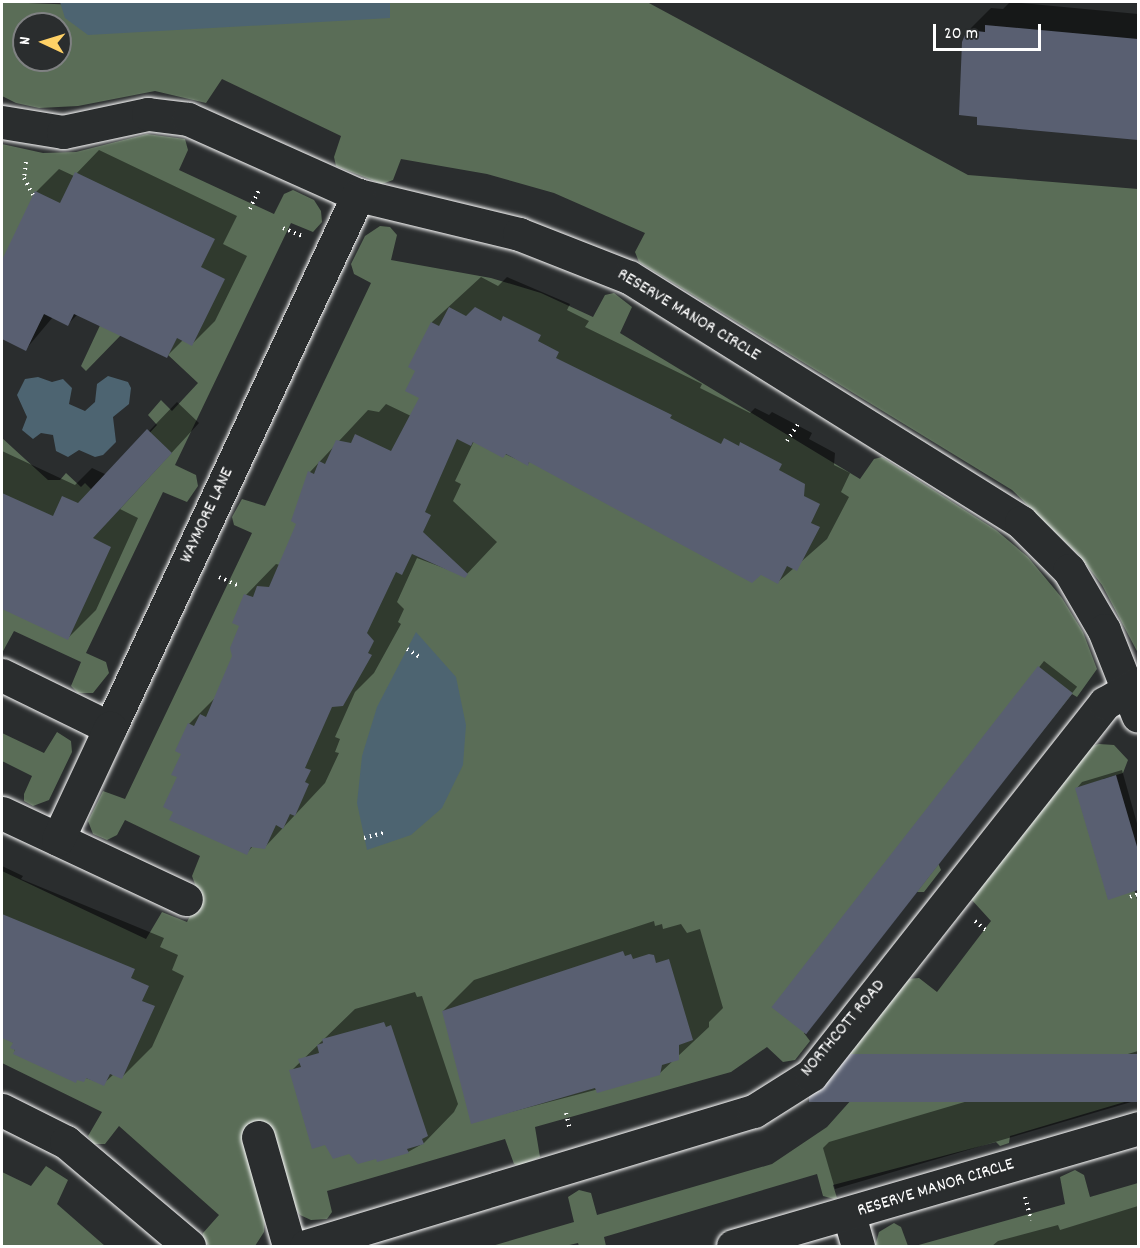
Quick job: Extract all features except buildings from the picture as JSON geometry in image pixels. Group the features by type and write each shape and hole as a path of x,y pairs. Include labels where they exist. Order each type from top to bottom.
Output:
{"street":[{"name":"RESERVE MANOR CIRCLE","path":"2,122 63,132 148,114 188,119 358,195 519,234 629,277 1021,522 1069,570 1104,630 1136,696"},
{"name":"WAYMORE LANE","path":"58,839 358,195"},
{"path":"2,675 110,728"},
{"name":"NORTHCOTT ROAD","path":"306,1246 754,1111 811,1075 1099,711 1136,696"},
{"path":"2,813 186,899"},
{"path":"2,1110 66,1142 189,1246"},
{"name":"RESERVE MANOR CIRCLE","path":"733,1246 849,1215 1138,1128"},
{"path":"258,1137 289,1246"},
{"path":"849,1215 858,1246"}],"path":[{"path":"28,156 24,178 33,195"},
{"path":"406,649 420,657"},
{"path":"364,838 383,833"},
{"path":"1130,897 1138,894"}],"green space":[{"path":"2,2 390,17 390,2 647,2 968,175 1138,189 1138,653 1102,585 1079,555 1012,490 639,262 635,252 645,233 554,193 487,174 401,159 393,180 382,184 336,166 334,157 341,136 222,79 206,103 155,91 78,106 39,108 16,103 2,96"},
{"path":"147,134 185,139 188,150 179,170 274,214 284,194 293,190 314,200 321,211 322,222 313,232 291,223 175,465 196,475 198,486 187,502 163,492 86,653 106,662 109,673 93,693 78,693 71,686 81,662 14,631 2,653 2,438 48,480 60,480 66,473 81,487 85,483 94,492 157,425 148,415 161,400 172,411 198,383 167,354 121,335 86,371 81,366 103,319 77,306 44,313 26,350 2,338 2,144 43,153 76,152"},
{"path":"380,226 390,227 397,235 391,260 491,278 541,293 593,317 605,295 614,293 632,307 620,333 860,479 874,459 882,457 996,530 1028,557 1062,598 1083,632 1097,669 1077,697 1072,694 938,863 941,870 924,892 914,892 804,1033 810,1041 795,1060 783,1062 767,1047 731,1072 535,1127 540,1157 521,1166 514,1164 505,1139 327,1191 332,1212 327,1219 311,1220 300,1215 292,1204 271,1127 243,1135 265,1219 264,1232 255,1246 209,1246 202,1239 203,1233 219,1215 119,1126 105,1144 94,1144 88,1136 102,1112 2,1063 2,871 146,939 162,912 187,922 202,892 196,887 192,876 200,856 125,820 117,835 107,840 93,834 88,821 103,791 125,799 252,533 234,525 232,517 242,499 265,506 371,283 354,274 351,264 365,236"},
{"path":"57,732 71,741 72,752 49,800 33,806 24,801 24,794 32,776 2,761 2,733 44,753"},
{"path":"1114,745 1128,760 1123,773 1103,779 1138,903 1138,1098 1010,1136 1009,1143 1000,1146 996,1142 833,1185 837,1198 834,1199 823,1196 817,1174 604,1237 606,1246 579,1246 578,1243 565,1246 492,1246 574,1222 568,1197 579,1190 591,1193 597,1215 772,1164 827,1127 852,1099 828,1086 832,1076 908,979 919,978 937,992 991,921 971,899 1092,746"},
{"path":"46,1166 68,1180 57,1204 105,1246 2,1246 2,1172 31,1186"},
{"path":"1075,1170 1084,1175 1090,1197 1138,1183 1138,1246 915,1246 1065,1204 1060,1177"},
{"path":"894,1223 901,1227 908,1246 875,1246 879,1232"}],"water":[{"path":"60,2 390,2 390,18 88,35 72,23 72,12 63,12"},
{"path":"108,376 128,382 131,388 129,404 113,417 116,442 103,455 95,457 79,450 68,457 56,451 53,435 41,433 33,439 22,430 27,417 17,395 25,379 38,377 52,382 63,379 72,388 69,404 85,411 95,402 97,384"},
{"path":"416,632 456,677 466,725 463,765 442,808 411,835 367,850 357,803 362,756 377,707"}]}
